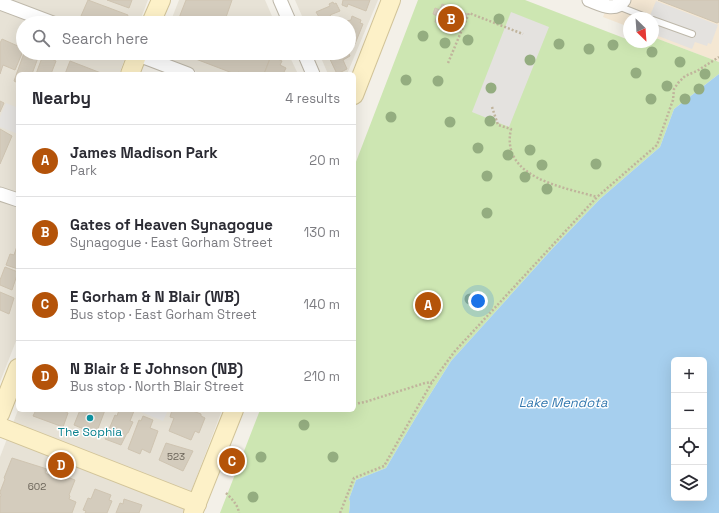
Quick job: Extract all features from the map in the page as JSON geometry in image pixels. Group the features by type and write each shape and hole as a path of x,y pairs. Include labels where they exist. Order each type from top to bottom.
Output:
{"main road":[{"path":"154,16 161,0"},
{"path":"356,90 391,0"},
{"path":"131,72 134,60"},
{"path":"0,414 16,373"},
{"path":"0,427 195,509 233,412"}],"street":[{"path":"280,0 287,16"},
{"path":"589,0 616,4"},
{"path":"0,3 35,16"},
{"path":"152,60 183,72"},
{"path":"307,60 312,72"},
{"path":"0,194 16,199"}],"lane":[{"path":"616,4 634,12"},
{"path":"659,22 692,34"}],"path":[{"path":"448,63 469,13 523,34"},
{"path":"340,513 354,478 384,466 432,382 455,351 597,197 657,145 673,100 674,89 678,83 685,76 697,71 719,57"},
{"path":"492,107 498,125 511,129 511,149 523,169 539,179 597,197"},
{"path":"356,404 432,382"},
{"path":"226,493 234,501 239,513"}],"shaded area":[{"path":"0,0 148,0 142,16 16,16 16,60 124,60 120,72 16,72 16,341 0,382"},
{"path":"179,0 265,0 272,16 173,16"},
{"path":"295,0 378,0 356,53 356,16 302,16"},
{"path":"624,0 719,0 719,62 659,39 659,12 623,12 623,25 603,17 607,7"},
{"path":"656,1 718,25 711,44 708,43 707,46 695,42 692,49 659,36 659,12 651,12"},
{"path":"511,12 549,27 509,127 472,112"},
{"path":"167,60 291,60 297,72 197,72"},
{"path":"322,60 353,60 348,72 327,72"},
{"path":"6,103 16,107 16,133 0,127 0,117"},
{"path":"17,412 221,412 183,513 0,513 0,457"},
{"path":"141,412 167,412 163,421"}],"green space":[{"path":"418,0 525,0 623,38 623,48 659,48 659,39 719,62 719,74 674,109 660,147 600,199 553,248 451,361 386,468 356,480 349,499 349,513 220,513 259,412 356,412 356,162"}],"water":[{"name":"Lake Mendota","path":"719,74 719,513 349,513 349,499 356,480 386,468 451,361 553,248 600,199 660,147 674,109"}],"building":[{"path":"88,0 128,15 128,16 81,16"},
{"path":"107,0 132,0 129,8"},
{"path":"186,0 232,0 226,16 180,16"},
{"path":"343,0 370,0 366,11 348,4 347,7 342,5"},
{"path":"658,0 719,0 719,22 717,23"},
{"path":"333,2 334,4 336,3 340,11 331,16 318,16 316,12 330,6 329,4"},
{"path":"442,4 467,14 460,32 435,22 437,16 433,14 435,8 440,10"},
{"path":"356,18 361,20 360,23 363,24 356,42"},
{"path":"2,39 16,45 16,60 19,60 15,70 3,65 0,74 0,43"},
{"path":"22,60 37,60 33,72 17,72"},
{"path":"41,60 56,61 52,72 37,72"},
{"path":"198,60 269,60 265,72 230,72"},
{"path":"269,60 282,61 280,65 286,68 284,72 265,72"},
{"path":"330,60 343,60 347,69 341,72 336,72"},
{"path":"70,61 98,72 66,72"},
{"path":"0,101 4,103 0,112"},
{"path":"0,129 12,136 0,164"},
{"path":"16,249 16,268 6,265 10,254 14,255"},
{"path":"5,267 16,271 16,278 12,290 0,285 0,280"},
{"path":"0,292 14,298 9,314 0,310"},
{"path":"35,412 68,413 63,427 33,416"},
{"name":"The Sophia","path":"79,412 104,412 96,434 74,425"},
{"path":"118,412 134,412 130,421 133,422 121,445 105,439 115,415 117,416"},
{"path":"171,412 196,412 201,414 201,416 205,418 199,433 195,431 191,440 169,431 174,418 170,417"},
{"path":"143,416 153,420 150,428 158,431 150,453 142,449 140,454 128,449 139,420 141,421"},
{"path":"166,443 193,451 183,471 159,460"},
{"path":"12,458 47,469 45,473 56,478 56,476 66,480 67,477 75,480 69,495 69,499 76,502 72,513 0,513 0,492"},
{"path":"95,489 111,495 109,500 112,501 107,513 85,513 86,511 83,510 88,498 91,499"},
{"path":"124,499 142,505 139,513 116,513 120,503 123,504"}],"place":[{"name":"Gates of Heaven Synagogue","path":"451,19"},
{"name":"James Madison Park","path":"428,305"},
{"name":"The Sophia","path":"90,418"},
{"name":"E Gorham & N Blair (WB)","path":"232,461"},
{"name":"N Blair & E Johnson (NB)","path":"61,465"}]}
